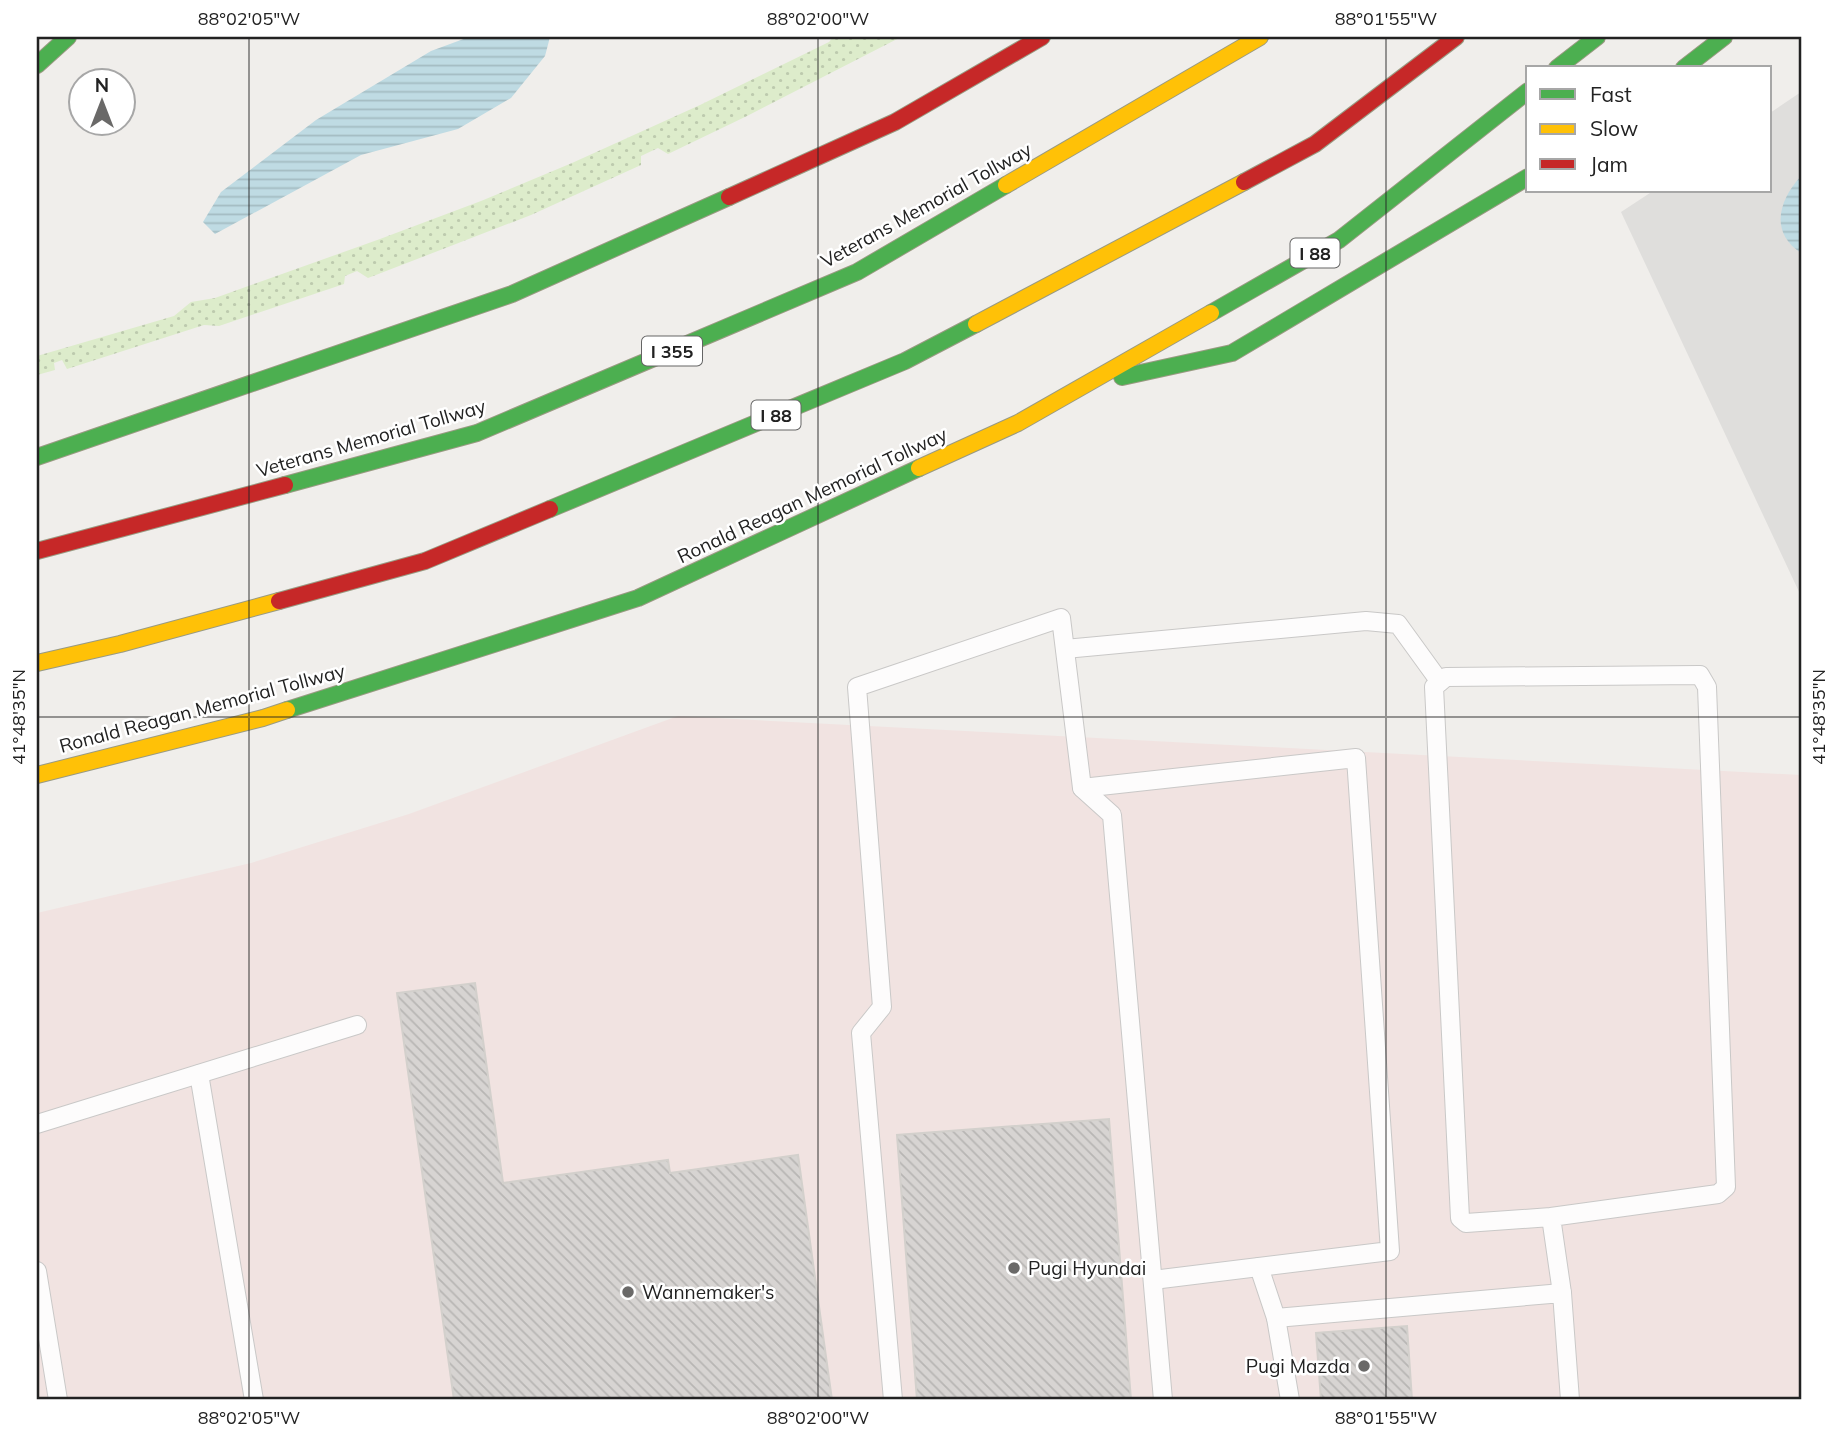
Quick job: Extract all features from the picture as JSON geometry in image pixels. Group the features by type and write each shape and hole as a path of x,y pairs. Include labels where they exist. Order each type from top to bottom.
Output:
{"main road":[{"path":"37,65 68,37"},
{"path":"37,457 512,294 895,122 1042,37"},
{"name":"Veterans Memorial Tollway","path":"37,551 477,433 857,272 1260,37"},
{"name":"I 88","path":"37,663 120,645 425,561 905,360 1315,145 1456,37"},
{"path":"1560,66 1597,37"},
{"path":"1687,66 1724,37"},
{"name":"Ronald Reagan Memorial Tollway","path":"37,775 263,718 638,598 1018,423 1339,240 1526,93"},
{"path":"1083,386 1232,353 1526,178"}],"lane":[{"path":"893,1400 862,1033 881,1007 857,687 1061,618 1082,788 1112,815 1163,1400"},
{"path":"1065,649 1366,621 1398,624 1440,682"},
{"path":"1700,675 1707,687 1726,1187 1718,1194 1551,1217 1466,1223 1460,1218 1434,687 1446,677 1700,675"},
{"path":"1082,788 1356,758 1390,1251 1153,1280"},
{"path":"37,1124 357,1025"},
{"path":"199,1074 254,1400"},
{"path":"1551,1217 1562,1293 1570,1400"},
{"path":"1259,1267 1276,1318 1290,1400"},
{"path":"37,1271 58,1400"},
{"path":"1276,1318 1562,1293"}],"shaded area":[{"path":"1801,92 1801,596 1621,212 1651,192 1772,192 1772,112"},
{"path":"678,716 1801,775 1801,1400 37,1400 37,913 251,863 409,814"}],"green space":[{"path":"833,37 901,37 668,154 658,148 641,156 641,165 531,215 368,278 357,271 345,276 344,284 219,326 204,325 67,369 62,360 54,363 55,370 37,375 37,356 174,316 191,302 215,298 481,201 700,105 829,42"}],"water":[{"path":"469,37 550,37 545,56 511,98 458,129 361,155 215,234 203,222 221,192 316,120 431,51"},
{"path":"1801,176 1801,253 1784,235 1781,216 1787,195"}],"building":[{"name":"Wannemaker's","path":"475,983 503,1183 668,1160 670,1173 798,1155 832,1400 454,1400 397,993"},
{"name":"Pugi Hyundai","path":"1109,1119 1131,1400 917,1400 897,1135"},
{"name":"Pugi Mazda","path":"1407,1326 1412,1400 1321,1400 1316,1333"}],"traffic: fast":[{"path":"37,65 68,37"},
{"path":"1560,66 1597,37"},
{"path":"1687,66 1724,37"},
{"path":"1211,313 1339,240 1526,93"},
{"path":"1122,377 1232,353 1526,178"},
{"path":"285,485 477,433 857,272 1006,185"},
{"path":"37,457 512,294 729,197"},
{"path":"550,509 905,361 976,324"},
{"path":"287,710 638,598 919,468"}],"traffic: slow":[{"path":"1006,185 1260,37"},
{"path":"976,324 1244,182"},
{"path":"919,468 1018,423 1211,313"},
{"path":"37,663 120,644 279,601"},
{"path":"37,775 287,710"}],"traffic: jam":[{"path":"729,197 895,122 1042,37"},
{"path":"1244,182 1315,144 1456,37"},
{"path":"37,551 285,485"},
{"path":"279,601 425,561 550,509"}],"place":[{"name":"Pugi Hyundai","path":"1014,1268"},
{"name":"Wannemaker's","path":"628,1292"},
{"name":"Pugi Mazda","path":"1364,1366"}]}
